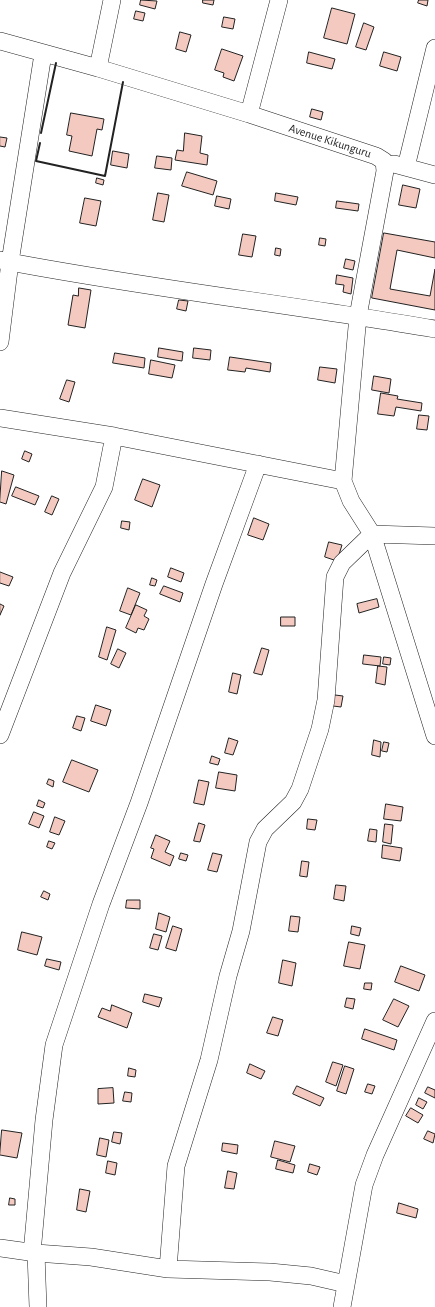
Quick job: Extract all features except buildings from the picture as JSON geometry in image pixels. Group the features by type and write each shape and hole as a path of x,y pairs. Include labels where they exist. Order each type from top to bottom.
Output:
{"street":[{"path":"98,68 112,0"},
{"path":"249,114 279,0"},
{"name":"Avenue Kikunguru","path":"0,41 98,68 249,114 376,156 384,161 385,171 358,316 343,481 351,501 372,534 435,736"},
{"path":"406,168 435,48"},
{"path":"0,342 5,261 43,54"},
{"path":"384,161 406,168 435,174"},
{"path":"5,261 100,278 358,316 435,329"},
{"path":"0,418 114,436 343,481"},
{"path":"0,735 62,573 104,487 114,436"},
{"path":"38,1307 34,1253 44,1120 54,1045 214,584 258,464"},
{"path":"168,1269 176,1166 209,1060 228,976 243,924 258,842 266,829 293,802 300,789 324,715 335,577 342,563 372,534 435,536"},
{"path":"342,1307 364,1184 375,1155 435,1021"},
{"path":"0,1248 34,1253 99,1258 168,1269 270,1272 311,1276 346,1284"}],"wall":[{"path":"41,133 56,63"},
{"path":"40,143 36,161 105,176 123,82"}]}
